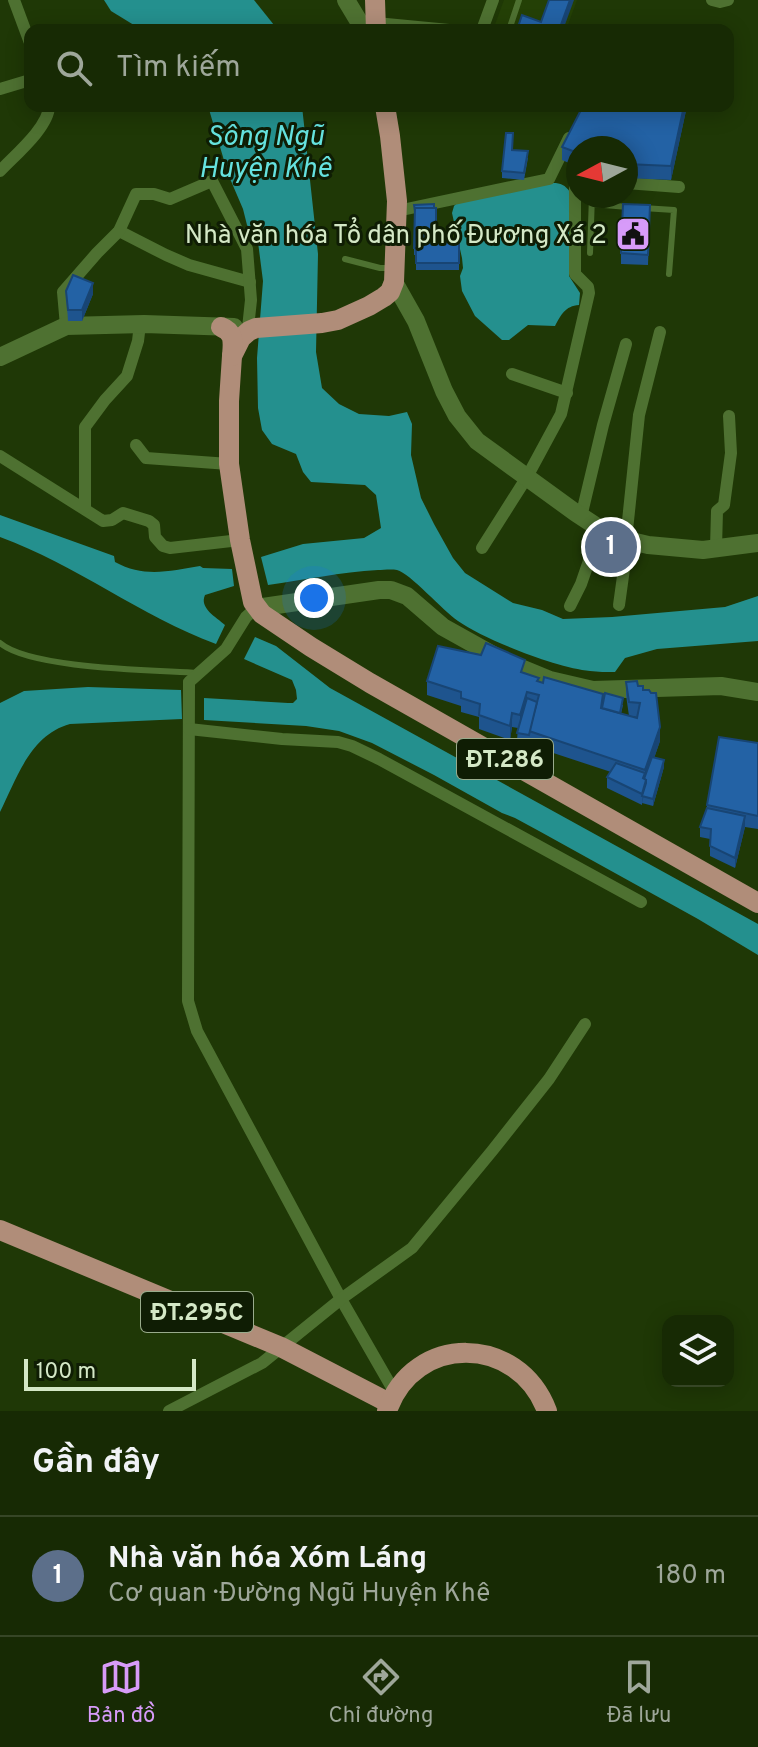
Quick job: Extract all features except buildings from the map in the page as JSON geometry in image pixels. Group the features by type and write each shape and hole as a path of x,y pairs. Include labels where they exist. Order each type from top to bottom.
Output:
{"main road":[{"path":"372,24 375,0"},
{"path":"232,356 241,338 252,328 338,320 377,302 390,292 395,275 397,211 386,112"},
{"path":"221,327 231,334 229,464 240,540 256,608"},
{"name":"ĐT.286","path":"256,608 370,683 758,903"},
{"name":"ĐT.295C","path":"0,1230 281,1347 390,1402"},
{"path":"390,1402 408,1376 425,1363 443,1355 472,1352 491,1356 517,1369 537,1391 547,1411"}],"street":[{"path":"0,6 14,0 24,27"},
{"path":"346,0 368,24"},
{"path":"484,24 493,0"},
{"path":"712,0 728,0"},
{"path":"0,89 24,82"},
{"path":"0,171 43,123 49,112"},
{"path":"549,179 573,129"},
{"path":"397,211 549,179 566,178"},
{"path":"0,357 66,326 140,324 252,328 247,249 212,181 170,199 154,194 136,194 119,231 63,292 66,326"},
{"path":"638,184 679,187"},
{"path":"482,548 527,477 561,414 567,393 589,293 588,287 575,274 576,208"},
{"path":"119,231 189,265 250,282"},
{"path":"395,275 444,391 457,416 477,441 611,536 648,545 703,550 758,543"},
{"path":"85,508 85,427 127,376 140,324"},
{"path":"619,605 639,415 660,332"},
{"path":"581,517 626,344"},
{"path":"512,374 567,393"},
{"path":"716,548 717,511 724,505 731,453 729,416"},
{"path":"136,445 146,458 229,464"},
{"path":"0,456 103,521 112,520 123,513 149,521 154,525 158,541 170,548 240,540"},
{"path":"570,606 600,529"},
{"path":"390,1402 341,1299 197,1031 188,1001 189,682 226,649 248,614 256,608 391,590 407,596 443,627 463,639 504,661 550,680 593,690 721,686 758,692"},
{"path":"188,725 268,738 338,742 352,746 641,902"},
{"path":"169,1411 262,1363 341,1299 412,1248 549,1079 585,1024"}],"lane":[{"path":"511,24 519,0"},
{"path":"512,20 526,24"},
{"path":"638,207 674,210 669,274"},
{"path":"590,253 592,208"},
{"path":"345,259 395,275"},
{"path":"0,643 22,655 56,662 198,673"}],"shaded area":[{"path":"504,0 577,0 568,24 495,24"}],"water":[{"path":"104,0 254,0 273,24 132,24 111,11"},
{"name":"Sông Ngũ Huyện Khê","path":"210,112 303,112 318,254 316,352 322,388 339,404 359,414 389,416 407,412 412,424 411,455 421,498 453,558 465,573 513,603 563,619 725,607 758,596 758,641 657,649 625,658 615,672 590,671 541,659 470,628 397,570 350,572 268,585 261,557 303,544 364,538 381,528 376,495 365,485 311,482 296,454 272,444 262,430 258,408 257,358 263,281 258,242 247,225"},
{"path":"553,183 563,185 566,188 566,208 570,208 569,276 580,293 579,305 567,309 555,326 528,325 509,340 502,340 475,316 462,291 462,258 452,213 458,202"},
{"path":"0,515 114,556 115,562 136,570 157,572 200,566 232,569 234,586 205,595 204,604 209,612 225,625 216,644 188,633 28,548 0,537"},
{"path":"255,637 276,646 330,688 758,924 758,955 539,831 372,743 339,731 306,726 204,720 204,698 288,703 297,699 292,680 244,659"},
{"path":"88,687 181,690 182,719 70,724 56,730 26,759 0,812 0,703 24,691"}],"place":[{"name":"Nhà văn hóa Tổ dân phố Đương Xá 2","path":"633,234"},
{"name":"Nhà văn hóa Xóm Láng","path":"611,547"}]}
